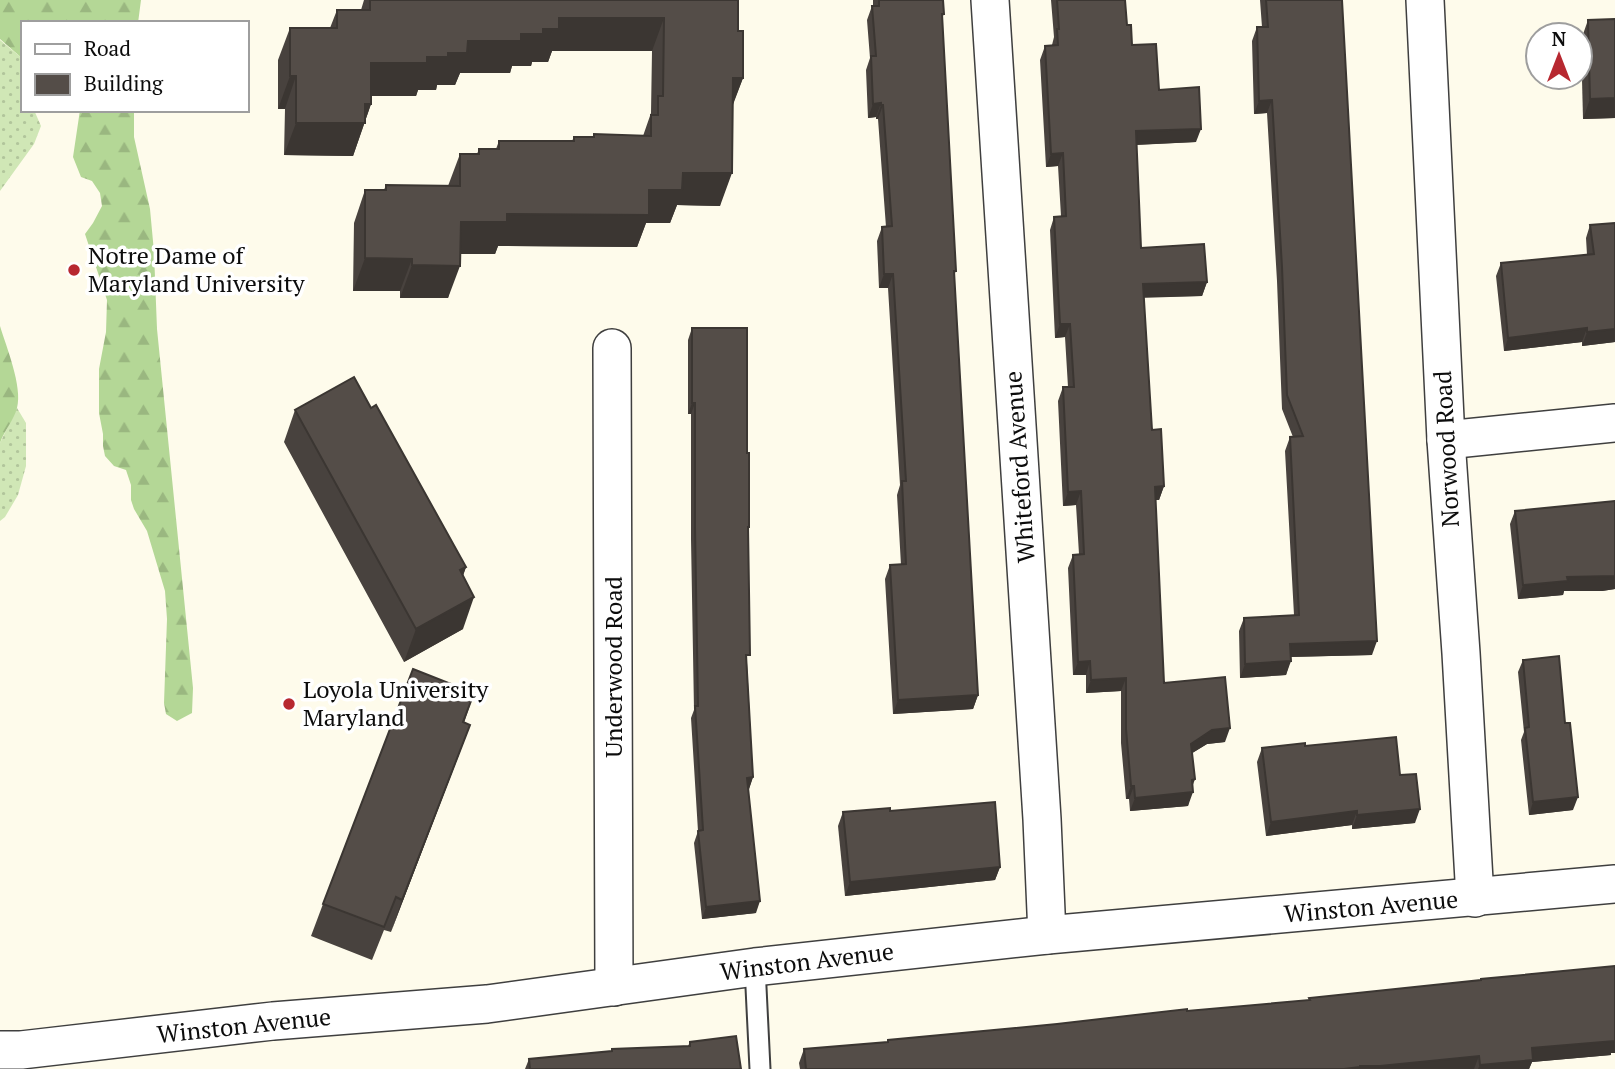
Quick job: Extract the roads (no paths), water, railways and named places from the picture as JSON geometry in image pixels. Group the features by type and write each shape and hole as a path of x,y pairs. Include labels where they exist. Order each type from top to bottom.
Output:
{"street":[{"name":"Whiteford Avenue","path":"990,0 1047,935"},
{"name":"Norwood Road","path":"1424,0 1446,440 1475,898"},
{"name":"Underwood Road","path":"612,348 614,987"},
{"path":"1446,440 1615,423"},
{"name":"Winston Avenue","path":"0,1050 21,1050 274,1021 486,1004 755,967 1047,935 1615,884"}],"lane":[{"path":"755,967 760,1069"}],"place":[{"name":"Notre Dame of Maryland University","path":"74,270"},
{"name":"Loyola University Maryland","path":"289,704"}]}
